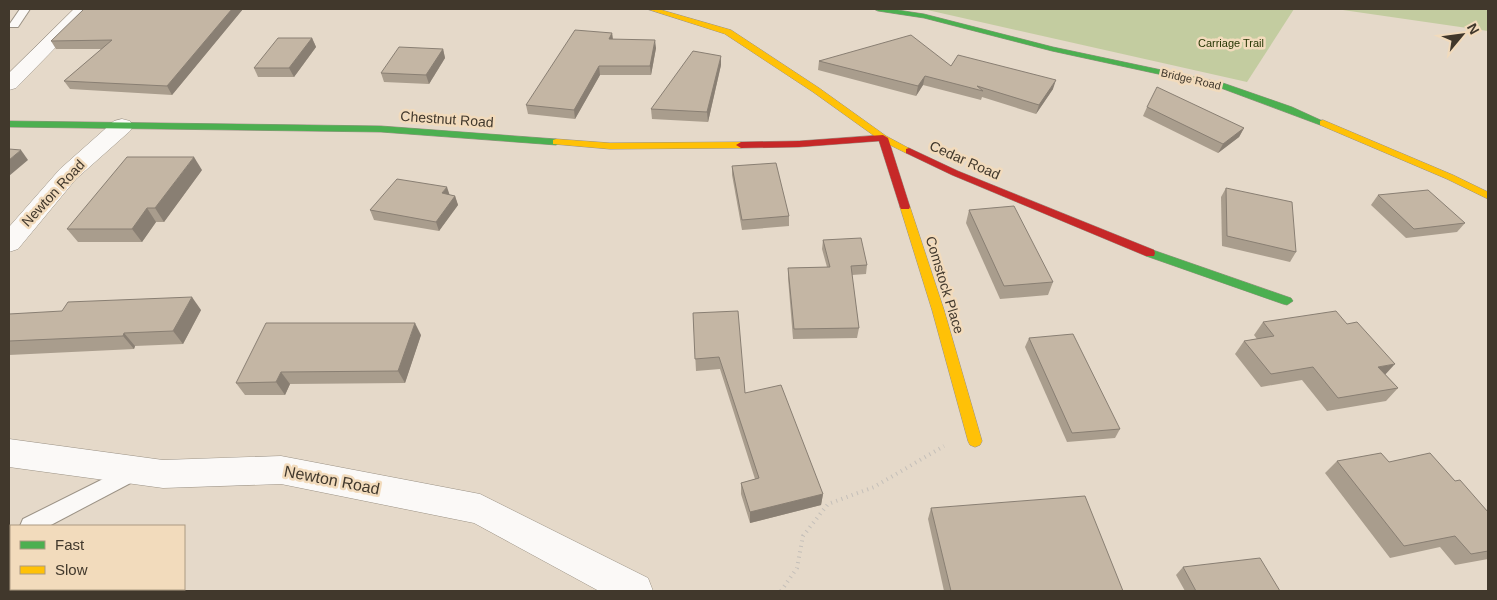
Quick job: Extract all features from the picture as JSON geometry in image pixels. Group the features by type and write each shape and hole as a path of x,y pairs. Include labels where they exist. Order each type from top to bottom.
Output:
{"street":[{"path":"13,76 84,9"},
{"name":"Cedar Road","path":"651,9 728,32 816,90 883,138 955,173 1157,256 1287,301"},
{"name":"Bridge Road","path":"878,9 924,16 1052,49 1220,85 1289,109 1450,177 1488,196"},
{"name":"Chestnut Road","path":"9,124 381,129 610,146 799,144 883,138"},
{"name":"Newton Road","path":"9,243 68,174 122,126"},
{"name":"Comstock Place","path":"883,138 938,310 973,437"},
{"name":"Newton Road","path":"9,453 163,474 281,470 480,510 634,591"}],"lane":[{"path":"14,25 25,9"},
{"path":"32,525 134,471"}],"path":[{"path":"781,591 797,568 803,536 828,504 874,487 938,449 973,437"}],"green space":[{"name":"Carriage Trail","path":"923,9 1294,9 1247,82"},
{"path":"1336,9 1488,9 1488,31"}],"building":[{"path":"84,9 232,9 167,86 64,81 112,40 51,41"},
{"path":"575,30 612,33 609,39 655,40 650,66 599,66 574,110 526,105"},
{"path":"911,35 951,66 958,55 1056,80 1039,105 977,86 983,91 925,76 918,86 819,61"},
{"path":"278,38 312,38 289,68 254,68"},
{"path":"399,47 443,49 426,75 381,73"},
{"path":"693,51 721,56 707,112 651,109"},
{"path":"1157,87 1244,128 1223,144 1147,107"},
{"path":"9,149 21,150 9,160"},
{"path":"127,157 194,157 155,208 147,208 132,229 67,229"},
{"path":"776,163 789,216 742,220 732,166"},
{"path":"397,179 447,187 442,193 455,196 436,222 370,210"},
{"path":"1226,188 1292,202 1296,252 1227,236"},
{"path":"1428,190 1465,223 1414,229 1378,195"},
{"path":"1014,206 1053,282 1004,286 969,210"},
{"path":"861,238 867,265 851,266 859,328 794,329 788,268 830,267 823,240"},
{"path":"192,297 173,331 124,333 123,336 9,341 9,314 62,311 68,302"},
{"path":"738,311 745,393 781,385 823,494 750,512 741,483 759,478 719,357 695,359 693,313"},
{"path":"1336,311 1347,324 1357,322 1395,364 1378,367 1398,388 1338,398 1313,367 1271,374 1244,341 1274,336 1263,322"},
{"path":"266,323 415,323 398,371 281,372 276,382 236,383"},
{"path":"1073,334 1120,429 1072,433 1029,338"},
{"path":"1381,453 1389,462 1430,453 1455,481 1460,480 1488,512 1488,551 1471,554 1455,536 1404,546 1337,461"},
{"path":"1085,496 1123,591 951,591 931,508"},
{"path":"1260,558 1280,591 1196,591 1183,567"}],"traffic: fast":[{"path":"878,9 924,16 1052,49 1220,85 1323,123"},
{"path":"9,124 381,129 556,142"},
{"path":"1150,253 1287,301"}],"traffic: slow":[{"path":"651,9 728,32 816,90 883,138 909,151"},
{"path":"1323,123 1450,177 1488,196"},
{"path":"556,142 610,146 741,145"},
{"path":"905,207 938,310 975,441"}],"traffic: jam":[{"path":"741,145 799,144 883,138 905,207"},
{"path":"909,151 955,173 1150,253"}]}
